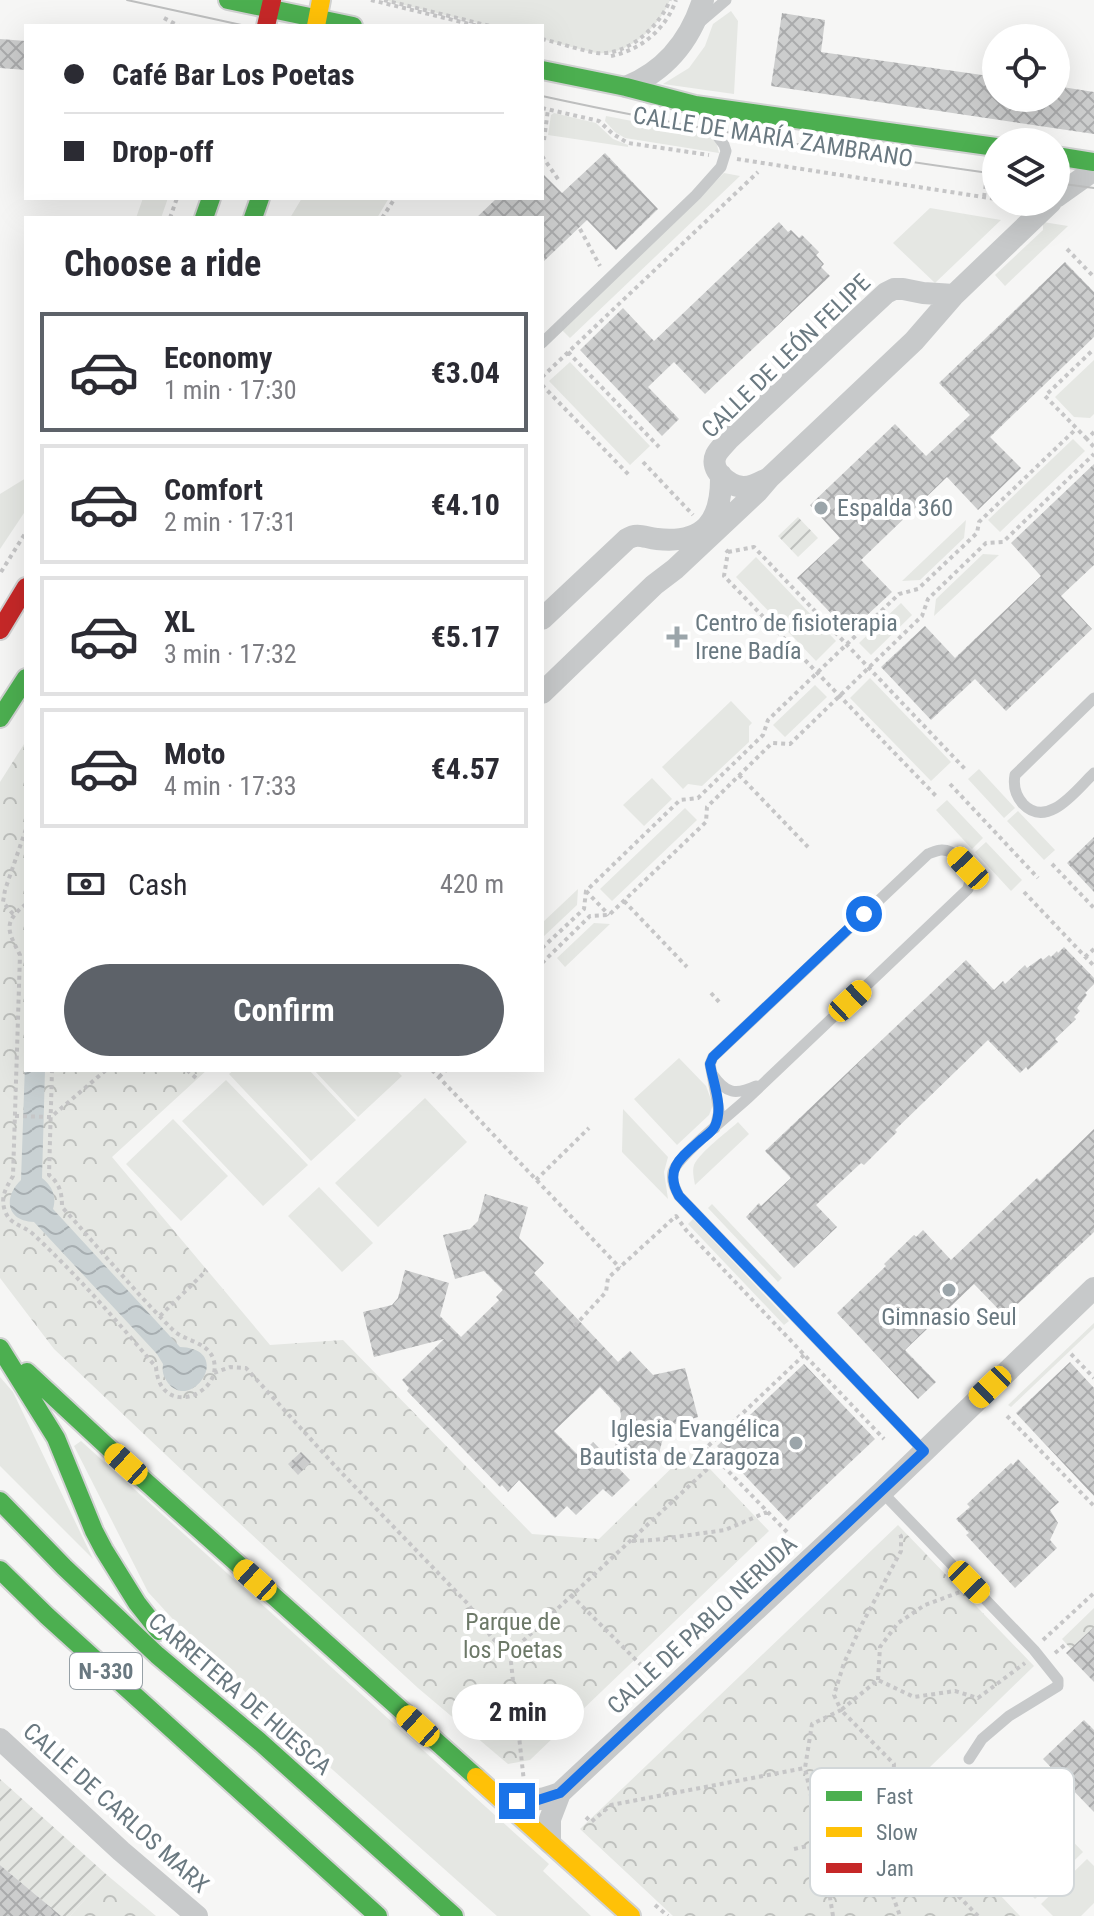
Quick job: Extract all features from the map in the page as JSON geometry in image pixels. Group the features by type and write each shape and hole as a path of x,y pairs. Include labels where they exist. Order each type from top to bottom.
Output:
{"main road":[{"path":"228,0 269,11 318,15 347,24"},
{"name":"CALLE DE MARÍA ZAMBRANO","path":"544,70 695,105 982,145"},
{"path":"1070,158 1094,162"},
{"path":"0,630 24,590"},
{"path":"0,718 24,681"},
{"path":"0,1347 56,1438 94,1531 129,1590 154,1625 259,1741"},
{"path":"0,1347 126,1464 631,1916"},
{"name":"CARRETERA DE HUESCA","path":"0,1501 157,1655 259,1741 454,1916"},
{"name":"N-330","path":"0,1570 378,1916"}],"street":[{"name":"CALLE DE MARÍA ZAMBRANO","path":"626,87 663,65 686,40 703,0"},
{"path":"1070,187 1094,170"},
{"path":"544,691 914,341 954,295 1036,216"},
{"name":"CALLE DE LEÓN FELIPE","path":"769,478 745,487 730,483 714,463 716,455 729,439 886,293 903,289 954,295"},
{"name":"CALLE DE LEÓN FELIPE","path":"910,291 916,297 922,317 914,341"},
{"name":"CALLE DE LEÓN FELIPE","path":"544,617 634,534 686,539 705,528 718,505 721,475"},
{"path":"651,538 659,547 662,563 654,585"},
{"name":"CALLE DE PABLO NERUDA","path":"560,1793 882,1492 1094,1288"},
{"name":"CALLE DE CARLOS MARX","path":"0,1739 121,1851 197,1916"},
{"path":"489,1790 527,1801 560,1793"},
{"path":"550,1843 550,1819 560,1793"}],"lane":[{"path":"693,28 726,0"},
{"path":"544,341 696,195 721,167 726,151 724,145 695,105"},
{"path":"1094,698 1015,775 1013,784 1025,806 1044,814 1056,809 1094,773"},
{"path":"715,1128 719,1111 710,1064 713,1057 928,854 939,850 956,856 971,876 968,889 767,1080 715,1128 683,1156 674,1169 672,1179 679,1196 924,1451"},
{"path":"712,1073 716,1080 733,1092 767,1080"},
{"path":"882,1492 1058,1680 1058,1686 1009,1716 982,1739 969,1759"}],"path":[{"path":"371,0 470,24"},
{"path":"384,0 482,24"},
{"path":"544,41 609,53 644,35 667,9 670,0"},
{"path":"544,42 591,56 614,56 644,43 656,33 676,0"},
{"path":"164,18 175,24"},
{"name":"CALLE DE MARÍA ZAMBRANO","path":"544,140 545,108 599,121 628,143 982,197"},
{"path":"544,159 560,182"},
{"path":"544,375 758,172"},
{"path":"580,229 603,271"},
{"path":"1067,249 1094,277"},
{"path":"1094,349 1045,396 1094,447"},
{"path":"568,352 659,447"},
{"path":"544,387 629,475"},
{"path":"544,946 584,909 586,891 680,800 698,798 763,735 768,720 899,594 918,589 977,533 979,522 1076,429"},
{"path":"1087,439 1094,432"},
{"path":"544,961 590,916 609,915 706,822 707,807 772,743 790,744 922,616 928,599 986,543 1003,542 1094,454"},
{"path":"643,462 700,523"},
{"path":"0,574 24,535"},
{"path":"722,546 728,552"},
{"path":"728,552 754,547 965,769"},
{"path":"728,552 724,576 937,797"},
{"path":"739,775 808,847"},
{"path":"950,784 1038,878"},
{"path":"13,914 1,902 24,835"},
{"path":"1052,864 1094,908"},
{"path":"586,891 609,915"},
{"path":"1024,892 1094,966"},
{"path":"624,901 687,967"},
{"path":"24,906 13,914 8,931 20,955 13,1176 1,1190 4,1209 12,1223 30,1231 99,1301 156,1367 157,1381 164,1391 177,1397 190,1397 207,1387 214,1373 213,1357 203,1346 176,1333 62,1207 62,1194 57,1182 49,1175 52,1072"},
{"path":"1085,957 1094,949"},
{"path":"711,993 720,1003"},
{"path":"15,1116 51,1117 104,1072"},
{"path":"189,1072 197,1079"},
{"path":"434,1072 620,1268"},
{"path":"439,1077 444,1072"},
{"path":"536,1180 589,1128"},
{"path":"569,1332 606,1292 608,1278 676,1216 884,1439"},
{"path":"160,1316 207,1270"},
{"path":"1071,1354 1094,1378"},
{"path":"787,1532 706,1448 804,1355"},
{"path":"214,1373 230,1367 246,1368 468,1604 492,1638 510,1653 524,1782"},
{"path":"1007,1416 1094,1506"},
{"path":"510,1653 718,1459"},
{"path":"630,1541 725,1530 767,1512"},
{"path":"894,1525 901,1536 901,1551 862,1624 844,1663 834,1695 841,1710 894,1764 894,1768"},
{"path":"810,1791 805,1768 812,1724 841,1710 878,1680 880,1647 898,1623 925,1605 963,1590"},
{"path":"878,1680 914,1697 955,1691 978,1698 1036,1653 1094,1593"},
{"path":"571,1595 644,1668"},
{"path":"586,1817 591,1822 611,1805 805,1768"},
{"path":"794,1849 810,1845"},
{"path":"830,1896 833,1916"},
{"path":"893,1896 900,1916"},
{"path":"958,1896 978,1916"}],"green space":[{"path":"384,0 670,0 651,29 631,44 609,53 597,53 544,40 544,24 482,24"},
{"path":"731,11 738,21 734,94 663,84 689,68 705,46 713,24"},
{"path":"554,113 596,123 613,139 628,147 548,135"},
{"path":"606,116 715,137 719,153 625,138 605,121"},
{"path":"724,173 740,176 570,338 561,329"},
{"path":"142,200 167,200 162,216 137,216"},
{"path":"301,200 388,200 378,216 291,216"},
{"path":"930,208 1001,220 935,283 893,243"},
{"path":"1043,222 1068,226 1005,286 995,275 1043,230"},
{"path":"1094,360 1094,414 1090,418 1074,417 1055,397"},
{"path":"570,362 650,446 630,465 549,381"},
{"path":"1073,439 1085,451 1000,532 988,520"},
{"path":"24,479 24,513 0,549 0,494"},
{"path":"798,517 818,538 798,557 778,536"},
{"path":"966,520 964,538 920,580 902,581"},
{"path":"983,554 999,555 934,616 936,599"},
{"path":"756,557 836,641 816,661 736,577"},
{"path":"901,603 912,615 871,655 859,643"},
{"path":"870,678 951,762 931,781 850,698"},
{"path":"815,685 827,697 785,737 773,725"},
{"path":"731,701 752,723 749,726 749,742 702,786 688,784 683,789 662,767"},
{"name":"Parque de los Poetas","path":"24,744 24,1072 205,1072 112,1157 270,1345 343,1340 532,1534 599,1539 691,1449 769,1531 530,1760 508,1764 418,1688 54,1349 0,1278 0,782"},
{"path":"979,769 1015,808 1004,818 968,779"},
{"path":"652,778 672,799 644,826 623,805"},
{"path":"947,800 983,838 972,849 936,810"},
{"path":"685,808 697,820 612,901 600,889"},
{"path":"1018,811 1055,850 1044,860 1007,821"},
{"path":"986,842 1022,880 1011,891 975,852"},
{"path":"578,889 577,905 544,936 544,921"},
{"path":"594,923 610,924 565,967 557,958"},
{"path":"679,1058 706,1086 713,1105 709,1115 677,1145 634,1099"},
{"path":"311,1072 356,1120 311,1161 229,1074"},
{"path":"316,1072 398,1072 402,1076 358,1117"},
{"path":"226,1080 308,1165 263,1206 182,1121"},
{"path":"425,1098 467,1142 378,1227 335,1183"},
{"path":"623,1109 668,1157 664,1172 668,1199 622,1152"},
{"path":"173,1119 228,1176 181,1221 126,1164"},
{"path":"738,1122 749,1134 695,1185 693,1170 697,1160"},
{"path":"319,1187 373,1243 342,1272 288,1216"},
{"path":"712,1204 782,1278 778,1282 708,1208"},
{"path":"693,1219 789,1321 784,1325 688,1224"},
{"path":"1094,1323 1094,1328 1011,1407 1008,1405"},
{"path":"0,1377 13,1392 93,1559 0,1466"},
{"path":"81,1441 549,1864 543,1871 591,1916 497,1916 215,1665 148,1592 74,1446"},
{"path":"898,1525 1034,1666 930,1768 810,1768 810,1896 1001,1896 1020,1916 673,1916 580,1829"},
{"path":"1094,1608 1094,1627 1071,1649 1062,1639"},
{"path":"0,1779 107,1875 70,1916 61,1916 0,1865"},
{"path":"1074,1843 1083,1852 1074,1861"},
{"path":"1087,1859 1094,1866 1094,1903 1081,1916 1053,1916 1041,1904 1049,1896 1074,1896 1074,1872"},
{"path":"107,1875 156,1916 70,1916"}],"water":[{"path":"25,1072 45,1072 42,1178 53,1192 53,1209 180,1347 196,1350 205,1358 207,1367 197,1385 188,1390 178,1390 168,1383 157,1354 34,1222 25,1221 13,1213 10,1200 21,1180"}],"building":[{"path":"782,13 825,20 821,52 982,75 982,112 1070,112 1070,88 1094,92 1094,134 1070,128 771,86"},
{"path":"0,39 24,41 24,70 0,68"},
{"path":"605,153 658,209 616,250 587,220 544,261 544,216 478,216 495,200 544,200 544,175 562,193"},
{"path":"779,222 788,232 791,230 799,238 802,235 819,252 816,255 824,264 821,267 830,276 705,394 674,362 648,387 679,419 662,436 580,350 623,308 654,341"},
{"path":"1065,262 1094,292 1094,337 990,437 1021,468 978,510 947,477 861,560 892,592 849,632 797,578 840,538 810,505 895,424 926,456 970,415 939,383"},
{"path":"1094,464 1094,565 1061,596 1092,629 1006,711 975,679 931,720 881,667 925,626 955,658 1041,576 1011,543"},
{"path":"1094,837 1094,892 1067,863"},
{"path":"1064,947 1094,978 1094,984 1077,1008 1080,1011 1074,1017 1076,1019 1055,1039 1058,1042 1028,1070 1026,1067 1020,1073 988,1040 895,1130 897,1132 864,1165 861,1163 816,1205 837,1227 794,1268 746,1217 791,1178 765,1151 966,960 994,990 1025,965 1027,968 1041,958 1051,957"},
{"path":"1094,1129 1094,1232 1005,1316 974,1284 905,1350 936,1382 918,1399 837,1313 914,1235 916,1237 923,1230 951,1260"},
{"path":"485,1194 528,1207 519,1238 544,1263 534,1273 618,1362 630,1351 653,1375 685,1368 698,1417 666,1427 658,1457 615,1446 620,1408 600,1387 554,1431 579,1456 593,1442 630,1480 612,1497 603,1489 576,1515 567,1506 555,1518 519,1480 508,1492 502,1485 500,1487 407,1391 409,1388 402,1380 444,1339 374,1357 363,1312 392,1305 398,1298 405,1270 449,1283 440,1316 461,1337 499,1300 496,1297 503,1290 484,1271 455,1279 443,1235 470,1229 478,1221"},
{"path":"1070,1362 1094,1388 1094,1496 1016,1413"},
{"name":"Iglesia Evangélica Bautista de Zaragoza","path":"804,1364 875,1439 788,1521 717,1446"},
{"path":"301,1452 311,1462 298,1475 288,1464"},
{"path":"1018,1459 1059,1502 1050,1510 1058,1523 1050,1540 1057,1548 1015,1588 966,1535 969,1533 956,1519 970,1507 967,1504"},
{"path":"1094,1627 1094,1682 1066,1653"},
{"path":"1084,1720 1094,1730 1094,1812 1074,1791 1074,1768 1052,1768 1043,1759"},
{"path":"0,1865 61,1916 0,1916"}],"tram line":[{"path":"127,0 237,24"},
{"path":"544,96 768,140 982,172"},
{"path":"1070,185 1094,188"}],"traffic: fast":[{"path":"228,0 343,24"},
{"path":"544,70 695,105 982,145"},
{"path":"1070,158 1094,162"},
{"path":"205,216 210,200"},
{"path":"254,216 259,200"},
{"path":"0,718 24,681"},
{"path":"0,1348 56,1438 104,1550 137,1603 159,1631"},
{"path":"27,1372 476,1777"},
{"path":"0,1501 157,1655 259,1741 454,1916"},
{"path":"0,1570 378,1916"}],"traffic: slow":[{"path":"316,24 321,0"},
{"path":"476,1777 631,1916"}],"traffic: jam":[{"path":"266,24 272,0"},
{"path":"0,630 24,590"}],"place":[{"name":"Espalda 360","path":"821,508"},
{"name":"Centro de fisioterapia Irene Badía","path":"677,637"},
{"name":"Gimnasio Seul","path":"949,1290"},
{"name":"Iglesia Evangélica Bautista de Zaragoza","path":"796,1443"}],"route":[{"path":"517,1801 535,1801 560,1793 924,1451 679,1196 672,1179 679,1160 715,1128 719,1111 710,1064 713,1057 864,914"}]}
